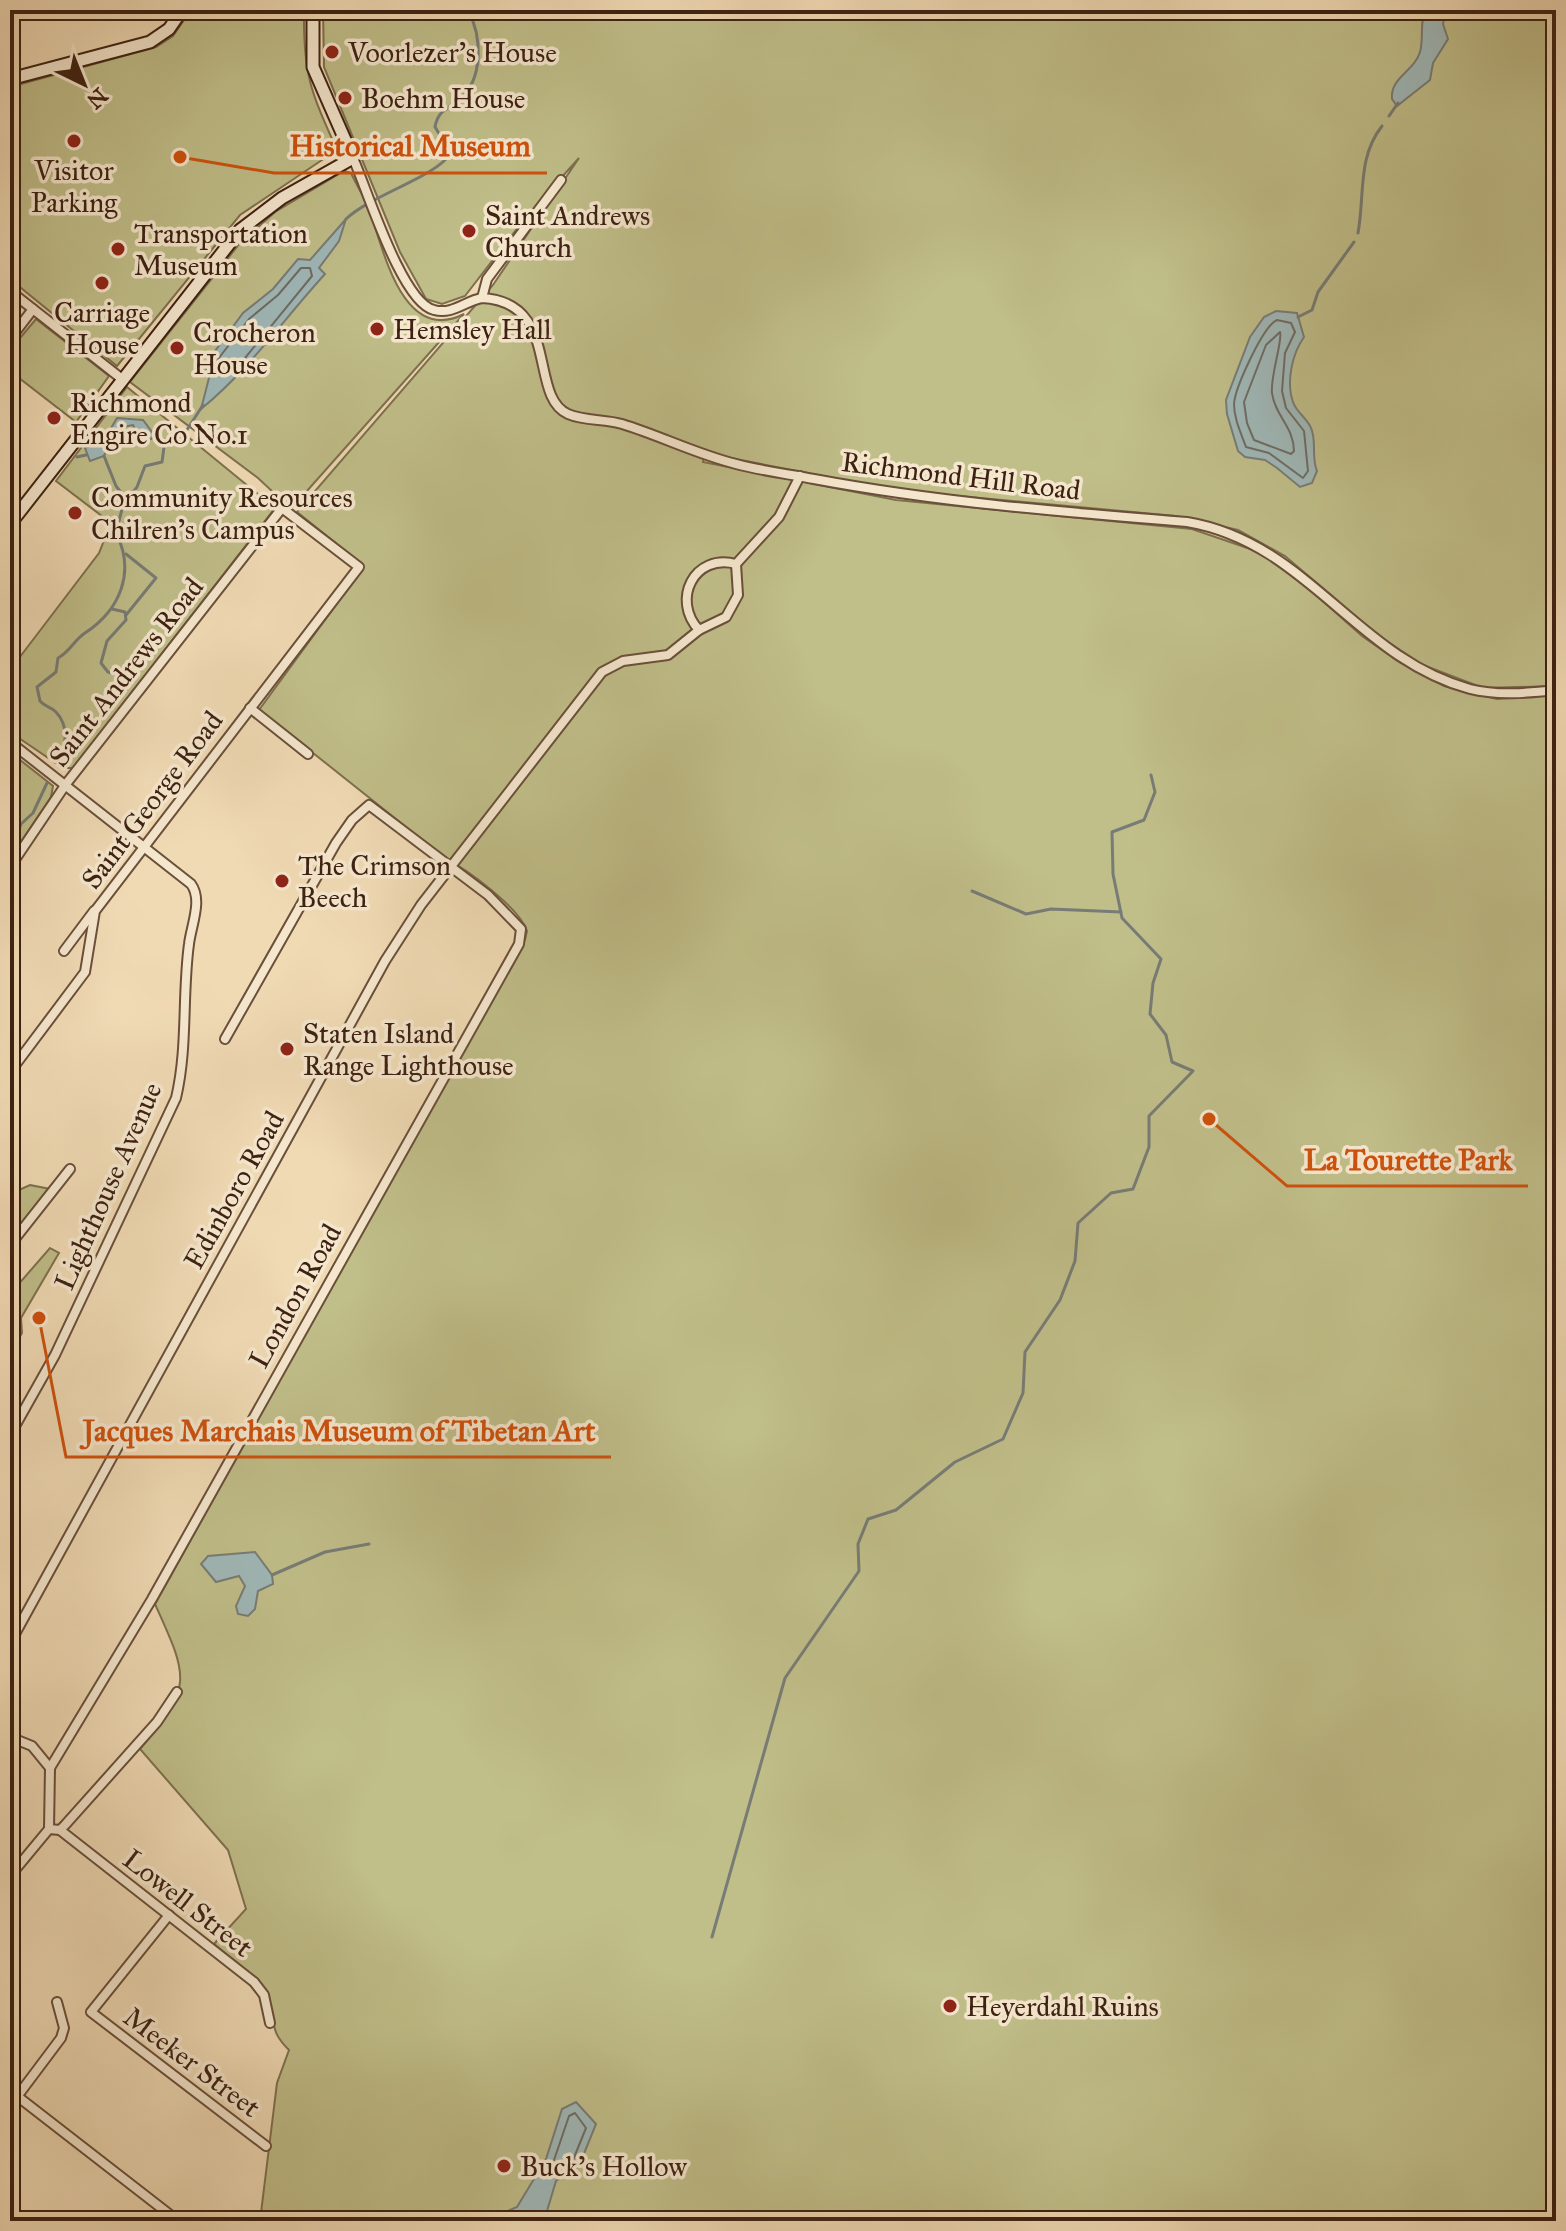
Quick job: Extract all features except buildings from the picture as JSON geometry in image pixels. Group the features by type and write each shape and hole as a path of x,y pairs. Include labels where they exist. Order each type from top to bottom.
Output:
{"street":[{"path":"10,79 150,42 169,29 182,10"},
{"path":"313,10 313,67 406,283 419,302 434,310 454,310 482,298 487,279 561,180"},
{"path":"10,524 240,230 282,198 353,158"},
{"path":"10,291 122,379"},
{"name":"Richmond Hill Road","path":"482,298 513,310 534,330 544,358 550,396 568,414 623,424 717,459 800,476 945,501 1187,522 1220,530 1276,556 1378,642 1433,674 1470,689 1495,693 1556,690"},
{"path":"10,339 33,309"},
{"path":"699,630 687,613 685,603 692,579 711,564 736,564 766,535 800,476"},
{"name":"Saint Andrews Road","path":"10,867 66,784 282,508 359,567"},
{"name":"Edinboro Road","path":"10,1643 385,961 450,868 602,672 623,661 668,655 699,630 718,623 736,603 740,584 736,564"},
{"name":"Saint George Road","path":"10,1072 85,972 95,911 359,567"},
{"path":"250,708 308,754"},
{"name":"Lighthouse Avenue","path":"10,742 191,884 197,897 186,962 184,1044 178,1089 169,1118 55,1355 10,1435"},
{"path":"225,1039 336,843 352,820 369,805 450,868"},
{"name":"London Road","path":"50,1768 138,1623 519,944 519,926 488,895 450,868"},
{"path":"64,951 95,911"},
{"path":"10,1245 70,1169"},
{"path":"49,1829 60,1830 157,1722 177,1692"},
{"path":"10,1737 32,1746 50,1768 49,1829 10,1876"},
{"name":"Lowell Street","path":"60,1830 254,1982 264,1995 270,2023"},
{"name":"Meeker Street","path":"169,1915 91,2012 266,2146"},
{"path":"10,2106 61,2038 64,2028 57,2002"},
{"path":"17,2096 178,2221"}],"shaded area":[{"path":"191,10 304,10 310,83 337,150 240,215 117,366 10,279 10,87 156,47 173,36"},
{"path":"323,10 1556,10 1556,686 1483,688 1423,665 1379,636 1285,556 1238,530 1176,516 894,490 705,453 703,462 896,500 1192,529 1262,553 1299,580 1362,636 1399,662 1444,686 1497,699 1556,695 1556,2221 260,2221 277,2083 289,2050 275,2031 271,2007 264,1991 252,1976 214,1944 246,1909 228,1850 140,1749 170,1710 180,1681 174,1649 155,1604 525,940 527,931 514,911 491,890 445,858 259,710 363,568 362,564 297,512 493,285 579,158 526,217 465,296 442,304 426,299 400,252 324,67"},
{"path":"344,171 351,173 363,197 390,270 411,306 426,317 443,320 464,314 291,509 258,478 130,382 240,243 275,212"},
{"path":"36,319 109,376 76,422 10,371 10,350"},
{"path":"127,387 275,508 73,768 63,768 10,732 10,670 99,553 111,523 56,481"},
{"path":"10,752 53,786 51,797 10,858"},
{"path":"30,1185 50,1189 10,1239 10,1194"},
{"path":"50,1248 59,1253 21,1318 22,1333 10,1354 10,1294"}],"water":[{"path":"1426,10 1446,10 1443,24 1448,39 1433,63 1430,80 1397,106 1392,99 1392,91 1420,52"},
{"path":"346,219 339,241 319,268 325,274 250,362 201,409 210,374 204,366 243,313 273,289 298,259 310,260"},
{"path":"1276,311 1297,313 1304,337 1293,360 1290,386 1294,406 1313,433 1317,471 1312,483 1300,487 1265,460 1245,457 1238,451 1227,414 1226,400 1250,337 1264,317"},
{"path":"117,418 143,420 155,436 144,444 133,425 117,428 104,456 90,461 85,448 104,440"},
{"path":"255,1552 272,1575 273,1584 258,1591 255,1609 248,1616 238,1614 236,1606 245,1586 239,1576 216,1582 201,1564 208,1556"},
{"path":"576,2102 596,2124 579,2166 556,2181 544,2221 484,2221 517,2207 546,2159 562,2109"}],"waterway":[{"path":"346,219 432,170 451,153 435,127 441,114 467,91 477,69 478,44 468,10"},
{"path":"1389,116 1398,103"},
{"path":"1358,233 1365,164 1374,138 1382,126"},
{"path":"1298,317 1312,310 1318,292 1354,242"},
{"path":"57,763 63,750 65,731 56,712 40,701 37,687 56,672 58,658 97,624 115,602 124,576 125,562 116,533 123,505 137,487 145,466 162,462 165,440 183,436 203,405"},
{"path":"153,438 163,443"},
{"path":"77,457 86,455"},
{"path":"104,456 116,486 126,499"},
{"path":"126,554 156,578 126,615"},
{"path":"112,609 125,612 126,620 107,641 101,663 108,672 118,675"},
{"path":"712,1937 785,1678 859,1571 858,1544 868,1519 896,1510 955,1462 1003,1439 1023,1393 1025,1352 1060,1300 1075,1261 1078,1223 1111,1193 1133,1189 1149,1147 1149,1116 1193,1071 1172,1062 1166,1035 1150,1014 1153,983 1161,959 1122,918 1113,874 1112,832 1144,820 1155,792 1151,775"},
{"path":"10,855 21,824 33,813 47,783"},
{"path":"972,891 1026,914 1051,909 1121,912"},
{"path":"272,1575 325,1552 369,1544"}],"place":[{"name":"Voorlezer's House","path":"332,52"},
{"name":"Boehm House","path":"345,98"},
{"name":"Visitor Parking","path":"74,141"},
{"name":"Historical Museum","path":"180,157"},
{"name":"Saint Andrews Church","path":"469,231"},
{"name":"Transportation Museum","path":"118,249"},
{"name":"Carriage House","path":"102,283"},
{"name":"Hemsley Hall","path":"377,329"},
{"name":"Crocheron House","path":"177,348"},
{"name":"Richmond Engire Co No.1","path":"54,418"},
{"name":"Community Resources Chilren's Campus","path":"75,513"},
{"name":"The Crimson Beech","path":"282,881"},
{"name":"Staten Island Range Lighthouse","path":"287,1049"},
{"name":"La Tourette Park","path":"1209,1119"},
{"name":"Jacques Marchais Museum of Tibetan Art","path":"39,1318"},
{"name":"Heyerdahl Ruins","path":"950,2006"},
{"name":"Buck’s Hollow","path":"504,2166"}]}
